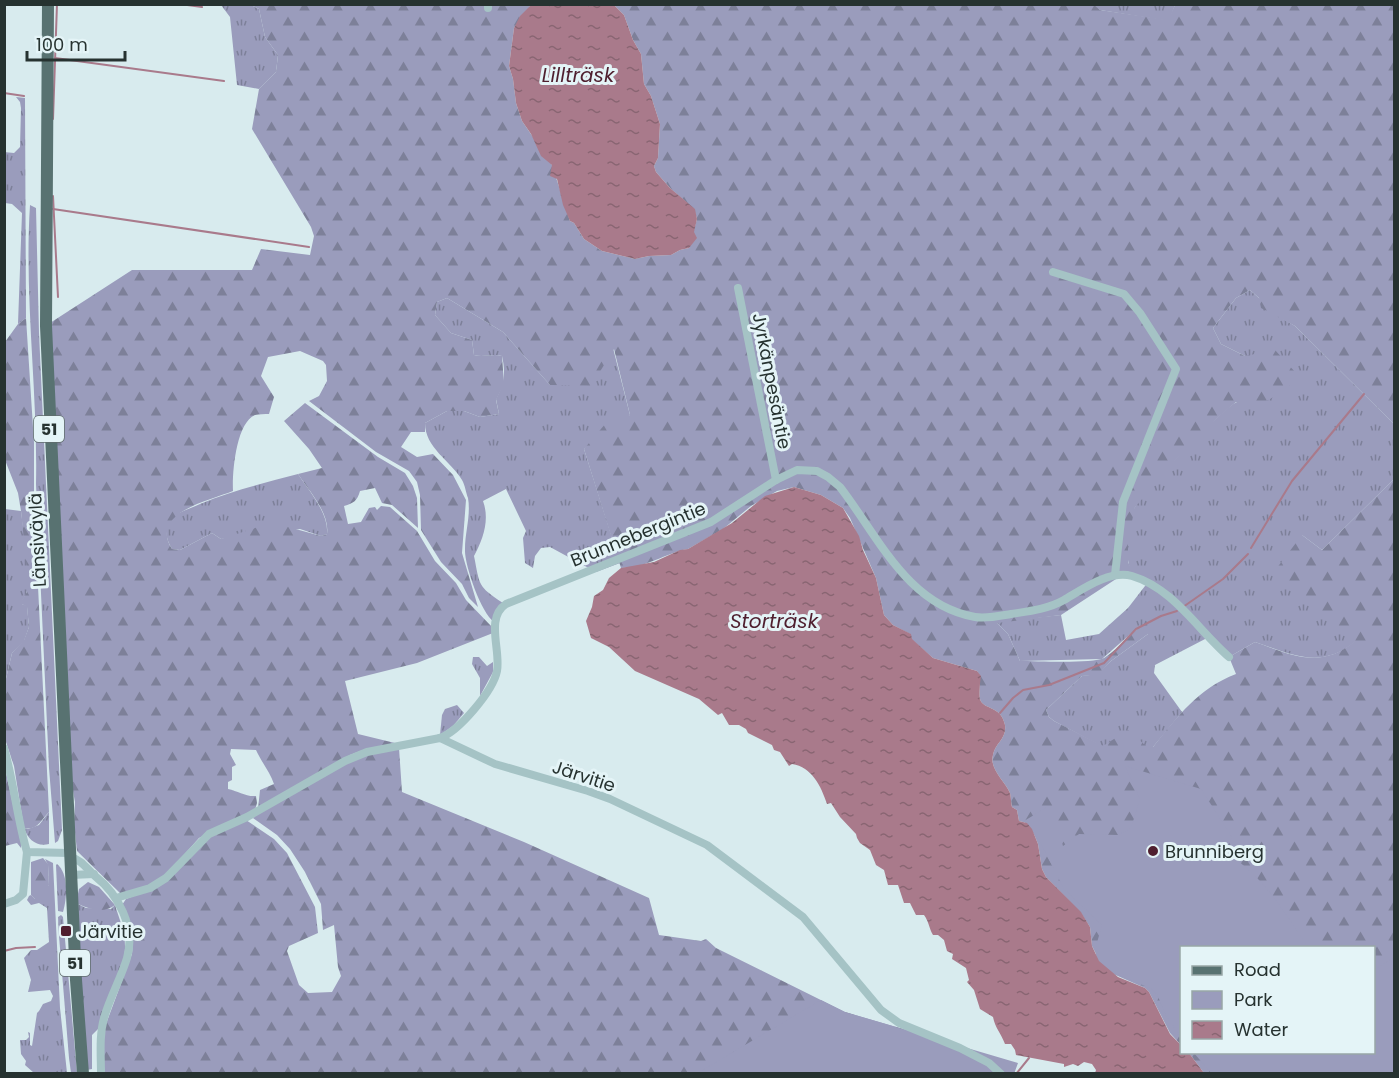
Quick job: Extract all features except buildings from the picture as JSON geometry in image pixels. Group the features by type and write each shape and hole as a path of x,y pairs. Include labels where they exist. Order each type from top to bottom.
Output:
{"main road":[{"name":"Länsiväylä","path":"48,4 46,326 70,875 83,1074"}],"street":[{"path":"1053,272 1124,294 1140,313 1176,369 1123,502 1114,576 1135,577 1161,590 1229,657"},
{"name":"Jyrkänpesäntie","path":"738,288 776,480"},
{"name":"Brunnebergintie","path":"440,738 447,736 459,724 494,682 498,658 495,626 498,611 502,606 711,522 776,480 803,470 817,471 828,477 846,495 885,553 904,576 928,596 973,616 995,617 1053,606 1114,576"},
{"path":"116,898 150,888 166,878 209,834 247,817 345,761 367,752 440,738"},
{"name":"Järvitie","path":"440,738 495,764 610,799 707,845 803,917 881,1010 900,1023 960,1048 989,1064 1001,1074"},
{"path":"4,748 13,780 27,852 22,894 16,900 4,904"},
{"path":"27,852 70,855 77,859 102,881 116,898 126,922 129,946 104,1019 100,1040 101,1074"},
{"path":"70,875 94,874"}],"green space":[{"path":"1093,4 1100,10 1168,20 1175,5 1394,5 1394,424 1295,326 1261,308 1259,298 1250,290 1236,298 1213,328 1221,344 1245,356 1275,350 1296,373 1289,387 1265,402 1236,402 1178,457 1135,507 1128,540 1128,562 1135,577 1120,575 1061,615 997,623 1008,634 1020,661 1064,662 1104,658 1147,622 1148,634 1111,661 1098,675 1082,676 1046,710 1054,721 1103,746 1128,730 1146,746 1153,747 1180,714 1200,695 1236,674 1229,657 1255,642 1294,655 1318,657 1342,650 1355,641 1273,573 1302,535 1322,550 1394,479 1394,1073 1204,1073 1190,1054 1375,1054 1375,946 1180,946 1180,1044 1170,1033 1149,992 1111,973 1092,946 1090,927 1081,913 1046,877 1032,829 1027,823 1019,821 1017,810 1012,807 1008,788 993,765 994,751 1004,734 1005,725 1000,714 982,702 980,676 977,671 933,658 911,639 910,634 893,625 884,615 876,578 850,518 843,508 821,495 794,487 777,491 751,506 723,529 688,549 639,566 621,568 584,449 606,423 630,415 614,349 591,386 550,385 503,332 447,298 437,302 435,315 451,333 472,340 474,355 502,356 504,384 496,400 499,414 480,417 464,411 447,411 425,423 425,432 411,432 401,447 417,457 433,454 453,475 466,500 462,553 478,607 469,598 462,584 441,562 421,530 420,495 417,482 409,471 376,452 309,401 319,396 327,381 326,365 323,361 300,351 268,357 261,376 274,397 269,414 255,415 243,428 236,449 233,491 184,510 168,526 167,537 172,549 180,550 212,533 221,539 258,527 281,525 321,536 327,534 322,510 298,474 322,468 309,449 284,421 305,403 378,457 405,473 413,486 417,498 418,528 392,505 382,503 375,488 360,491 355,501 344,506 348,524 361,522 369,508 375,507 377,510 381,506 390,507 417,531 435,561 456,583 466,600 492,627 493,633 417,663 345,681 358,734 399,744 363,750 350,755 258,809 260,790 274,784 256,750 231,749 230,754 236,765 232,767 232,780 228,782 228,789 256,796 255,810 199,838 166,875 147,887 121,894 77,851 74,823 75,802 70,775 50,323 132,270 252,270 261,249 310,255 314,236 311,227 252,129 259,89 276,72 278,55 265,37 259,9 251,5 531,5 514,28 509,66 522,121 552,165 570,221 574,223 584,239 602,251 635,259 671,255 689,248 697,219 694,209 656,172 654,166 658,158 660,124 651,96 644,84 641,54 624,15 614,5"},
{"path":"221,5 251,5 259,9 265,37 278,55 276,72 259,89 237,85 230,17"},
{"path":"1093,5 1175,5 1169,21 1100,10"},
{"path":"16,97 25,98 26,318 18,324 22,213 12,204 5,203 4,152 14,153 20,147 21,108"},
{"path":"30,205 36,208 39,333 62,830 55,843 49,768 36,484 29,275"},
{"path":"1250,290 1280,317 1295,326 1394,424 1394,479 1322,550 1302,535 1356,641 1343,650 1319,657 1294,655 1255,642 1229,657 1207,638 1155,665 1154,673 1182,712 1153,747 1103,747 1054,721 1046,710 1082,676 1098,674 1111,661 1148,634 1136,629 1102,659 1020,661 1008,634 996,622 1061,615 1066,640 1099,634 1128,608 1145,586 1147,583 1136,578 1131,571 1127,554 1134,509 1182,452 1229,407 1240,401 1265,402 1245,356 1221,344 1213,328 1236,298"},
{"path":"447,298 503,332 550,385 613,348 630,415 584,449 620,563 596,572 550,547 541,548 535,556 533,568 525,563 523,538 526,531 506,489 483,501 486,515 484,529 474,556 481,584 488,593 503,603 494,622 484,609 474,588 465,556 469,504 464,484 429,440 425,423 447,411 464,411 480,417 499,414 496,399 504,379 503,362 502,356 474,355 472,340 451,333 435,315 437,302"},
{"path":"26,318 34,443 34,504 49,812 38,824 28,829 24,828 14,766 5,739 5,683 12,653 24,640 29,627 27,607 22,604 27,592 27,571 21,511 18,493 5,460 5,342 18,324"},
{"path":"298,474 322,510 327,534 321,536 300,529 221,539 212,533 180,550 172,549 167,536 167,527 170,520 177,514 224,495"},
{"path":"5,509 21,511 28,575 27,591 22,604 27,606 29,627 24,641 12,653 5,683"},
{"path":"473,657 479,657 487,666 493,662 493,672 480,696 480,678 472,664"},
{"path":"457,705 464,713 453,726 440,735 442,715 445,709"},
{"path":"399,748 402,792 524,842 649,898 659,935 701,941 706,939 716,948 845,1012 917,1033 997,1074 103,1074 102,1040 132,954 133,939 122,905 126,899 152,889 211,836 246,820 274,839 287,853 315,907 318,933 289,946 287,951 299,985 308,993 332,992 341,976 334,925 323,930 321,904 305,872 290,849 277,835 253,818 255,814 359,756"},
{"path":"4,763 21,848 17,843 5,846"},
{"path":"1125,766 1201,789 1232,837 1225,852 1239,861 1262,883 1307,946 1180,946 1180,1036 1166,1016 1157,994 1150,988 1103,969 1099,964 1096,948 1102,925 1064,889 1040,842 1024,821 1049,806 1051,807 1063,846 1079,834 1118,835 1131,828 1140,799"},
{"path":"49,812 49,844 37,843 28,836 24,828 39,825"},
{"path":"43,858 48,864 49,896 46,899 35,899 31,895 31,862"},
{"path":"45,859 53,863 60,1008 67,1073 34,1073 25,1065 26,1061 21,1054 20,1040 26,1040 29,1037 28,1032 30,1033 30,1045 32,1046 37,1013 43,1004 51,1001 53,996 50,990 28,992 31,980 24,958 31,950 37,950 49,942 47,908 39,903 31,905 27,900 31,895 35,899 49,885 48,865"},
{"path":"57,864 65,880 66,893 63,912 58,911"},
{"path":"88,882 99,887 115,905 101,910 76,903 79,889"},
{"path":"76,903 86,908 111,909 115,905 125,941 119,976 99,1028 92,1035 92,1069 87,1070"},
{"path":"61,915 77,1073 71,1073 69,1058 59,936 58,917"},
{"path":"1394,957 1394,1073 1211,1073 1195,1054 1375,1054 1375,969"},
{"path":"821,1000 845,1012 1018,1063 1014,1074 696,1074"}],"water":[{"name":"Lillträsk","path":"531,5 614,5 624,15 641,54 644,84 651,96 660,124 658,158 654,166 656,172 670,188 695,209 697,219 694,232 697,238 689,248 671,255 635,259 602,251 584,239 574,223 570,221 563,205 557,179 550,176 552,165 541,156 522,121 509,66 514,28 520,16"},
{"name":"Storträsk","path":"794,487 821,495 843,508 859,536 876,578 884,615 893,625 911,634 912,639 933,658 977,671 981,676 980,699 1000,714 1005,725 1004,734 994,751 993,765 1008,788 1012,807 1017,810 1019,821 1027,823 1032,829 1046,877 1081,912 1090,927 1092,946 1099,961 1118,977 1145,988 1149,992 1170,1034 1180,1044 1180,1054 1190,1054 1204,1073 1095,1073 1096,1070 1092,1064 1084,1062 1078,1066 1073,1064 1064,1067 1064,1064 1016,1055 1011,1044 1005,1044 993,1017 980,1009 974,990 967,982 969,980 966,968 952,959 953,954 947,951 944,940 938,935 933,935 924,915 916,915 910,903 904,903 898,885 888,885 884,870 876,865 870,850 860,843 856,834 831,803 827,804 819,784 810,773 799,766 792,764 789,766 780,752 774,750 772,745 748,733 739,725 729,725 722,713 718,715 699,699 635,671 609,647 591,638 586,621 594,596 603,590 609,578 621,568 654,562 680,550 688,549 732,523 765,496"}],"waterway":[{"path":"53,119 57,4"},
{"path":"180,4 202,7"},
{"path":"55,58 224,81"},
{"path":"4,93 24,96"},
{"path":"53,196 58,297"},
{"path":"53,209 309,247"},
{"path":"1251,548 1292,481 1364,394"},
{"path":"1183,607 1223,579 1248,554"},
{"path":"1000,713 1023,690 1049,685 1104,663 1136,629 1161,616 1177,611"},
{"path":"4,951 35,947"},
{"path":"1016,1074 1029,1058"}],"place":[{"name":"Brunniberg","path":"1153,851"},
{"name":"Järvitie","path":"66,931"}]}
